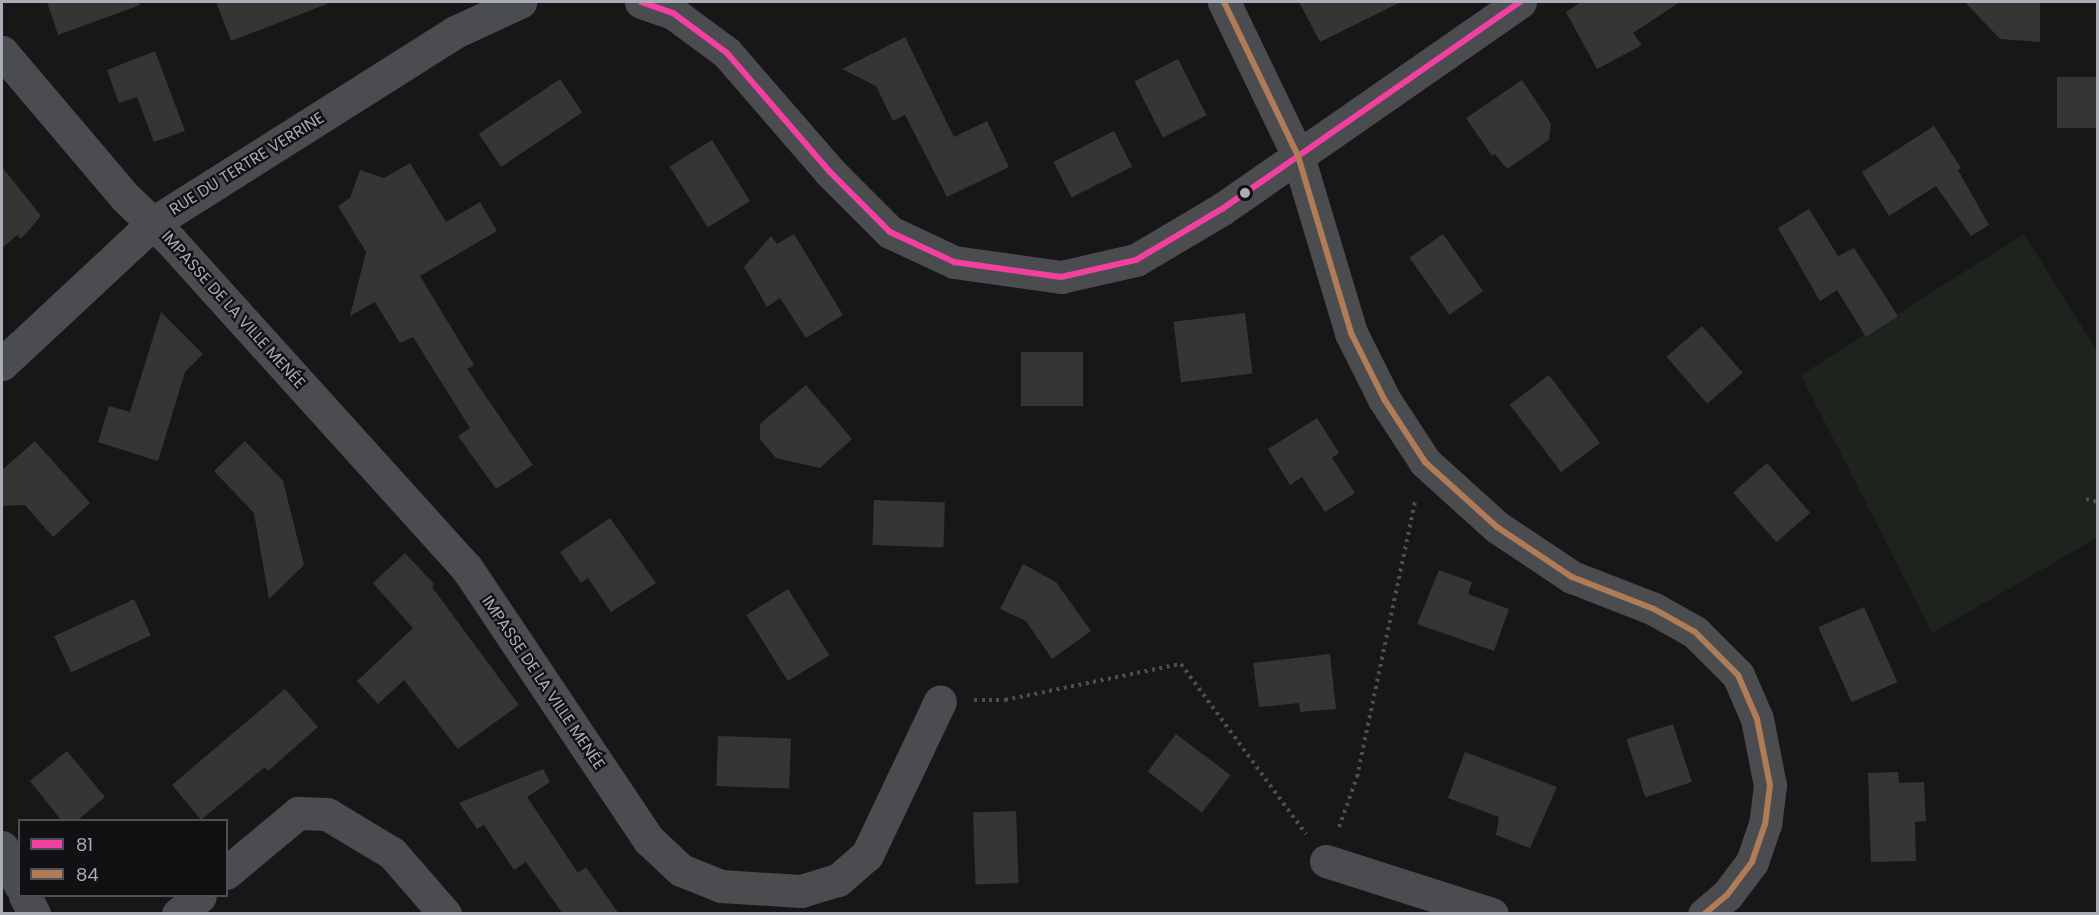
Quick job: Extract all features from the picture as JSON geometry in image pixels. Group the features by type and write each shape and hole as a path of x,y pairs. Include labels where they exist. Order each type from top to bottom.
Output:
{"street":[{"name":"RUE DU TERTRE VERRINE","path":"2,364 153,222 455,32 520,2"},
{"path":"641,2 673,13 727,53 830,172 890,232 954,262 1061,277 1136,260 1222,209 1520,2"},
{"path":"1224,2 1298,156 1351,333 1384,399 1425,462 1497,527 1572,577 1654,609 1695,632 1738,675 1757,719 1770,785 1765,824 1752,862 1727,895 1704,914"},
{"name":"IMPASSE DE LA VILLE MENÉE","path":"2,52 125,197 153,222 466,567 649,840 681,870 721,886 801,891 838,880 867,855 940,701"},
{"path":"228,871 298,813 327,814 392,853 445,914"},
{"path":"2,847 18,881"},
{"path":"1326,861 1492,914"},
{"path":"26,897 34,914"},
{"path":"178,914 199,897"}],"path":[{"path":"1326,861 1357,777 1406,538 1425,462"},
{"path":"2086,499 2097,502"},
{"path":"940,701 1005,699 1181,664 1326,861"}],"shaded area":[{"path":"2024,234 2097,351 2097,538 1932,633 1801,375"}],"building":[{"path":"47,2 139,2 140,5 58,35"},
{"path":"216,2 326,2 327,4 231,41"},
{"path":"1299,2 1401,2 1320,42"},
{"path":"1581,2 1680,2 1633,33 1642,45 1597,69 1566,12"},
{"path":"1965,2 2040,2 2040,42 2000,39"},
{"path":"905,37 954,137 987,121 1009,167 947,197 905,115 893,121 876,86 842,69"},
{"path":"155,51 185,131 154,142 137,97 119,103 107,70"},
{"path":"1178,59 1207,115 1163,137 1134,81"},
{"path":"2057,77 2097,77 2097,128 2057,128"},
{"path":"560,79 582,112 501,167 479,134"},
{"path":"1522,80 1551,124 1549,140 1507,169 1495,154 1492,156 1466,118"},
{"path":"1934,126 1961,168 1958,170 1989,225 1971,236 1936,186 1889,216 1862,172"},
{"path":"1114,131 1132,167 1072,198 1053,162"},
{"path":"712,140 750,201 708,228 670,166"},
{"path":"410,163 446,222 480,202 497,231 420,276 474,365 467,369 533,465 496,489 458,436 470,428 413,337 400,343 375,302 350,316 366,252 338,206 350,198 360,170 384,178"},
{"path":"2,167 41,216 21,239 17,235 2,248"},
{"path":"1809,209 1838,256 1854,248 1898,316 1866,337 1837,290 1820,301 1778,228"},
{"path":"794,234 843,315 806,338 780,298 767,307 744,267 771,236 777,244"},
{"path":"1443,234 1483,291 1450,315 1409,258"},
{"path":"161,312 203,354 185,372 158,461 98,442 109,406 130,412"},
{"path":"1245,313 1252,374 1181,382 1174,322"},
{"path":"1702,326 1743,373 1707,404 1667,357"},
{"path":"1021,352 1083,352 1083,406 1021,406"},
{"path":"1549,375 1600,443 1561,472 1510,404"},
{"path":"806,385 852,439 820,468 776,458 760,439 760,424"},
{"path":"1317,418 1339,453 1332,458 1355,493 1325,512 1302,477 1290,485 1268,449"},
{"path":"35,441 90,503 53,537 25,505 2,506 2,470"},
{"path":"245,441 283,481 304,565 269,599 254,513 214,471"},
{"path":"1767,463 1810,513 1776,542 1733,493"},
{"path":"874,500 945,502 943,547 872,545"},
{"path":"610,518 656,583 611,612 588,578 581,583 560,552"},
{"path":"405,553 434,584 432,587 519,705 458,749 404,680 378,704 357,681 413,628 373,583"},
{"path":"1023,564 1056,582 1091,631 1052,659 1026,621 1000,609"},
{"path":"1439,570 1472,582 1468,594 1509,609 1494,651 1417,624"},
{"path":"788,589 829,655 788,681 746,615"},
{"path":"134,599 151,635 71,672 54,636"},
{"path":"1864,607 1897,682 1852,702 1818,627"},
{"path":"1330,654 1336,709 1300,712 1299,703 1259,707 1253,663"},
{"path":"285,689 318,727 268,771 265,767 202,819 172,785"},
{"path":"1673,724 1692,782 1645,797 1626,739"},
{"path":"1176,734 1230,775 1202,812 1148,772"},
{"path":"718,736 791,739 789,789 716,786"},
{"path":"67,751 105,797 79,819 60,819 30,781"},
{"path":"1465,752 1557,787 1530,848 1496,835 1499,817 1448,798"},
{"path":"543,769 550,782 527,797 578,873 586,867 619,914 563,914 526,862 514,870 484,825 477,829 459,803"},
{"path":"1898,772 1899,783 1924,782 1926,821 1915,822 1916,861 1871,862 1868,773"},
{"path":"1016,811 1019,883 976,884 973,813"}],"transit line":[{"name":"81","path":"641,2 673,13 727,53 830,172 890,232 954,262 1061,277 1136,260 1222,209 1520,2"},
{"name":"84","path":"1224,2 1298,156 1351,333 1384,399 1425,462 1497,527 1572,577 1654,609 1695,632 1738,675 1757,719 1770,785 1765,824 1752,862 1727,895 1704,914"}]}
